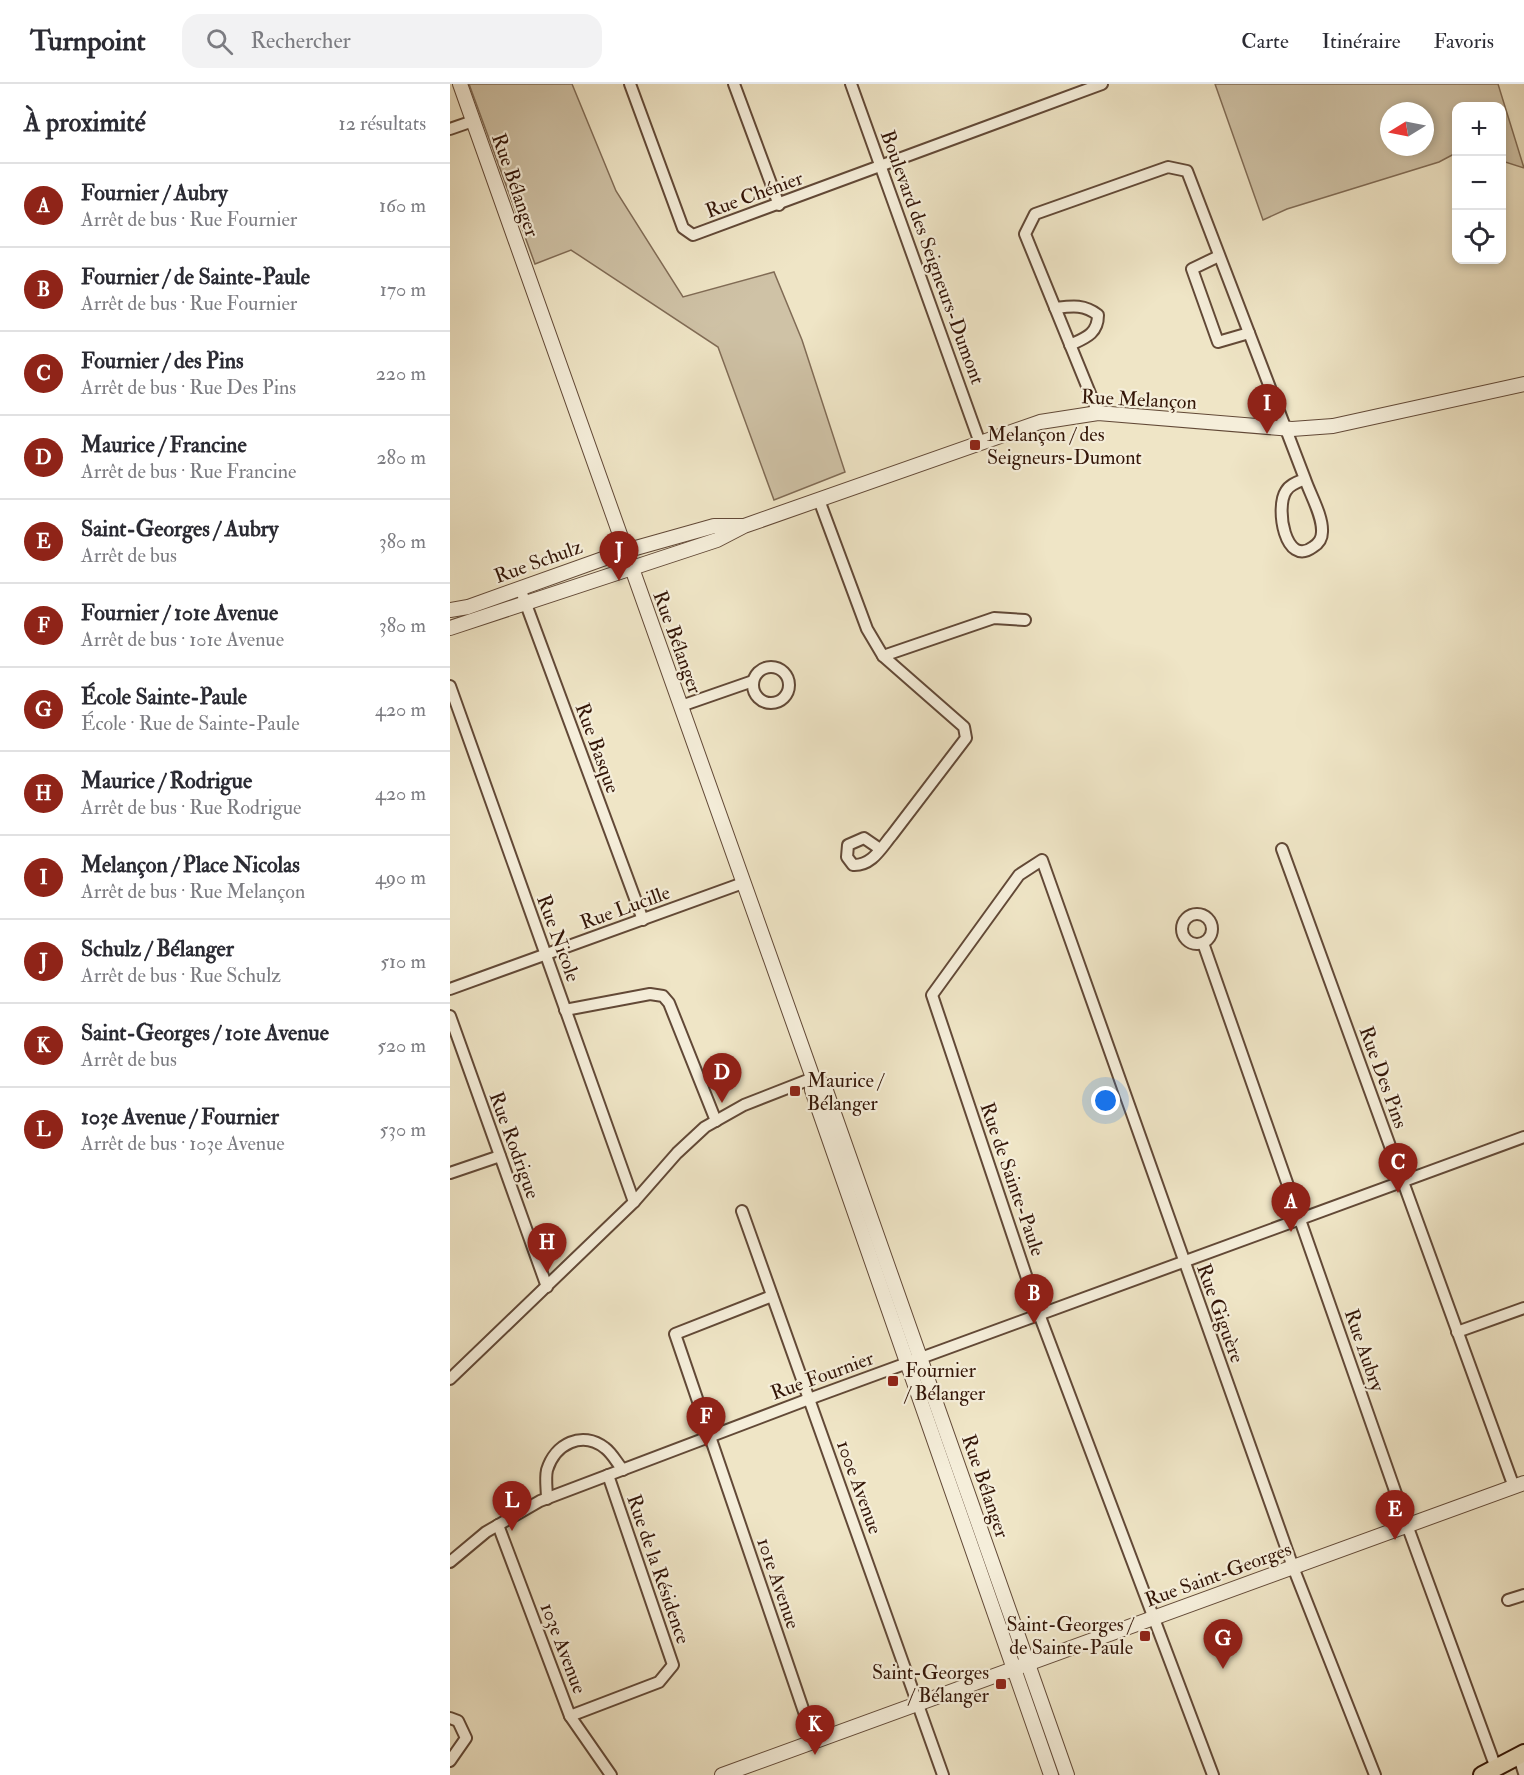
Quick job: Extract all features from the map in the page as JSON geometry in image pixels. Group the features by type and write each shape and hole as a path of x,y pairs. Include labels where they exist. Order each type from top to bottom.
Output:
{"main road":[{"path":"1489,1772 1521,1755"}],"street":[{"name":"Rue Bélanger","path":"460,84 813,1078 812,1090 876,1254 914,1360 965,1507 992,1605 1051,1775"},
{"name":"Rue Chénier","path":"630,84 683,228 693,235 1102,84"},
{"path":"734,84 779,205"},
{"name":"Boulevard des Seigneurs-Dumont","path":"851,84 980,443"},
{"path":"450,129 473,122"},
{"path":"1098,413 1025,234 1035,214 1168,166 1187,171 1305,479 1322,532 1318,543 1308,551 1297,551 1289,545 1280,512 1285,492 1291,484 1305,479"},
{"path":"1219,256 1192,269 1218,342 1249,333"},
{"path":"1055,308 1073,306 1089,308 1098,315 1098,326 1089,336 1070,345"},
{"name":"Rue Melançon","path":"630,567 717,540 744,526 1040,422 1098,413 1284,428 1333,426 1524,384"},
{"path":"819,500 867,629 883,656 964,727 966,738 880,849"},
{"name":"Rue Schulz","path":"450,610 468,607 625,551 714,526 744,526"},
{"name":"Rue Schulz","path":"450,628 630,567"},
{"name":"Rue Basque","path":"520,588 643,920"},
{"path":"883,656 994,618 1025,620"},
{"path":"681,706 753,681"},
{"name":"Rue Nicole","path":"450,686 634,1203"},
{"name":"Rue Des Pins","path":"1282,849 1457,1332 1519,1485"},
{"name":"Rue Giguère","path":"1042,860 1293,1567 1375,1775"},
{"name":"Rue de Sainte-Paule","path":"1042,860 1019,875 932,995 1039,1314 1213,1775"},
{"name":"Rue Lucille","path":"450,989 743,883"},
{"name":"Rue Aubry","path":"1203,943 1407,1526 1489,1772"},
{"path":"565,1010 650,994 663,996 669,1003 716,1121"},
{"name":"Rue Rodrigue","path":"450,1016 547,1287"},
{"path":"450,1380 634,1203 677,1152 705,1127 744,1105 813,1078"},
{"name":"Rue Fournier","path":"450,1562 498,1525 547,1498 914,1360 1524,1137"},
{"path":"450,1173 500,1156"},
{"name":"100e Avenue","path":"742,1211 943,1775"},
{"name":"101e Avenue","path":"772,1296 675,1334 813,1742"},
{"path":"1457,1332 1524,1308"},
{"path":"547,1498 547,1471 556,1452 570,1441 590,1439 606,1449 622,1470"},
{"name":"Rue de la Résidence","path":"570,1716 659,1682 673,1665 608,1475"},
{"name":"Rue Saint-Georges","path":"722,1775 1519,1485"},
{"name":"Rue Bélanger","path":"965,1507 1005,1600 1067,1775"},
{"name":"103e Avenue","path":"498,1525 570,1716 610,1775"},
{"path":"1508,1600 1524,1595"},
{"path":"992,1605 1005,1600"},
{"path":"450,1718 458,1721 466,1738 450,1761"},
{"path":"1521,1755 1524,1773"}],"shaded area":[{"path":"469,84 572,84 616,191 683,297 774,272 802,340 845,472 774,500 718,347 571,250 535,264"},
{"path":"1215,84 1498,84 1504,102 1452,102 1452,155 1439,162 1287,209 1263,220"},
{"path":"1506,110 1524,168 1506,162"}],"place":[{"name":"Melançon / Place Nicolas","path":"1267,434"},
{"name":"Melançon / des Seigneurs-Dumont","path":"975,445"},
{"name":"Schulz / Bélanger","path":"619,581"},
{"name":"Maurice / Bélanger","path":"795,1091"},
{"name":"Maurice / Francine","path":"722,1103"},
{"name":"Fournier / des Pins","path":"1398,1193"},
{"name":"Fournier / Aubry","path":"1291,1232"},
{"name":"Maurice / Rodrigue","path":"547,1273"},
{"name":"Fournier / de Sainte-Paule","path":"1034,1324"},
{"name":"Fournier / Bélanger","path":"893,1381"},
{"name":"Fournier / 101e Avenue","path":"706,1447"},
{"name":"103e Avenue / Fournier","path":"512,1531"},
{"name":"Saint-Georges / Aubry","path":"1395,1540"},
{"name":"Saint-Georges / de Sainte-Paule","path":"1145,1636"},
{"name":"École Sainte-Paule","path":"1223,1669"},
{"name":"Saint-Georges / Bélanger","path":"1001,1684"},
{"name":"Saint-Georges / 101e Avenue","path":"815,1755"}]}
